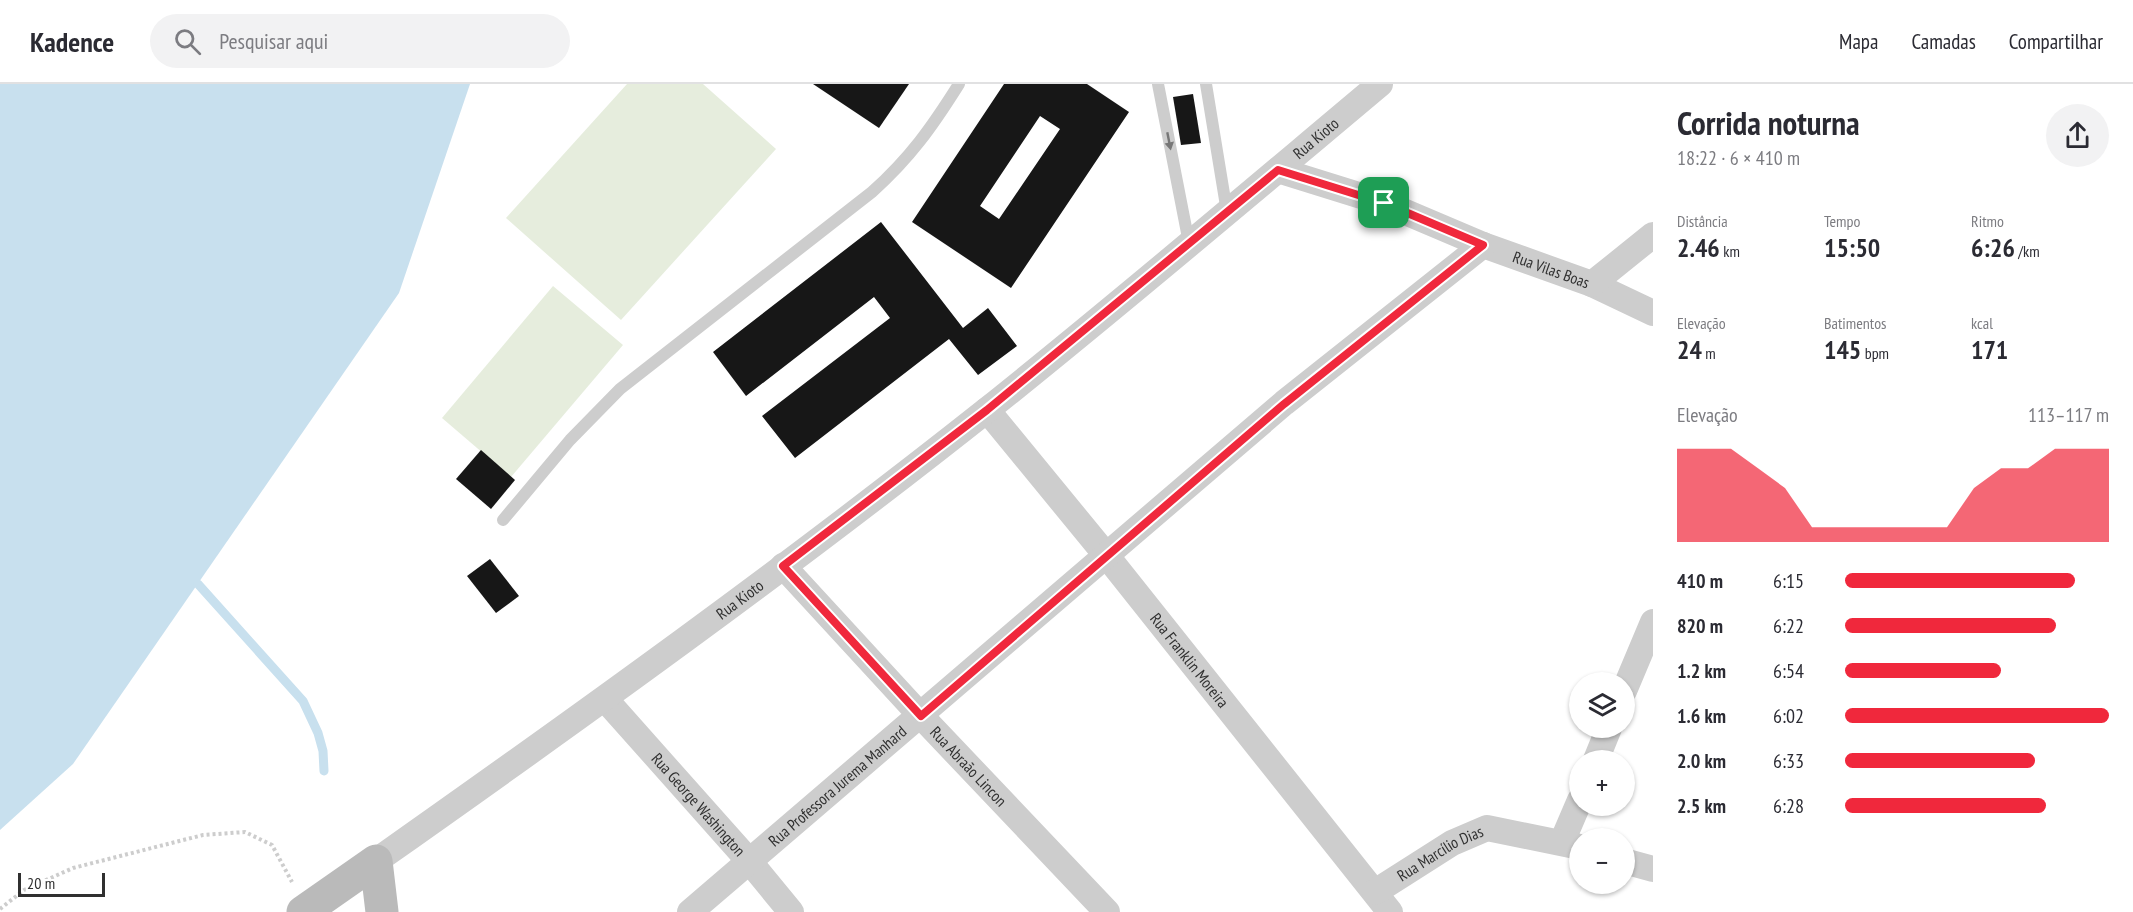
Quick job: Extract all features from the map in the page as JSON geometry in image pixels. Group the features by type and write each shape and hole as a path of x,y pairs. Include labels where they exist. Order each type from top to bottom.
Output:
{"main road":[{"name":"Rua Kioto","path":"306,911 376,861"},
{"path":"376,861 382,912"}],"street":[{"name":"Rua Kioto","path":"376,861 605,699 987,410 1380,84"},
{"name":"Rua Vilas Boas","path":"1278,170 1384,203 1483,245 1592,284 1653,313"},
{"path":"1592,284 1653,235"},
{"name":"Rua Professora Jurema Manhard","path":"690,912 1284,404 1483,245"},
{"name":"Rua Franklin Moreira","path":"987,410 1106,555 1390,912"},
{"name":"Rua Abraão Lincon","path":"783,566 1107,912"},
{"path":"1632,672 1653,622"},
{"name":"Rua George Washington","path":"605,699 750,862 791,912"},
{"name":"Rua Marcílio Dias","path":"1375,892 1452,843 1487,828 1569,845"},
{"path":"1635,864 1653,869"}],"lane":[{"path":"503,520 570,440 620,389 872,192 898,169 928,132 959,84"},
{"path":"1158,84 1190,243"},
{"path":"1206,84 1227,212"}],"path":[{"path":"0,909 24,890 73,868 203,835 245,832 272,845 306,911"}],"green space":[{"path":"627,84 703,84 776,149 621,320 506,218"},
{"path":"553,286 623,345 511,477 442,418"}],"water":[{"path":"0,84 470,84 399,293 73,764 0,830"}],"building":[{"path":"813,84 909,84 879,128"},
{"path":"1004,84 1087,84 1129,112 1011,288 912,222","holes":["1040,116 1060,129 999,219 980,206"]},
{"path":"1193,94 1201,143 1181,145 1173,97"},
{"path":"881,222 963,328 988,308 1017,346 978,375 949,339 795,458 762,416 890,318 874,297 746,396 713,352"},
{"path":"481,450 515,480 491,509 456,479"},
{"path":"490,559 519,596 496,613 467,576"}],"waterway":[{"path":"198,584 303,701 318,733 323,751 324,771"}],"route":[{"path":"1278,170 1384,203 1483,245 1284,404 921,716 783,566 987,410 1278,170"}]}
